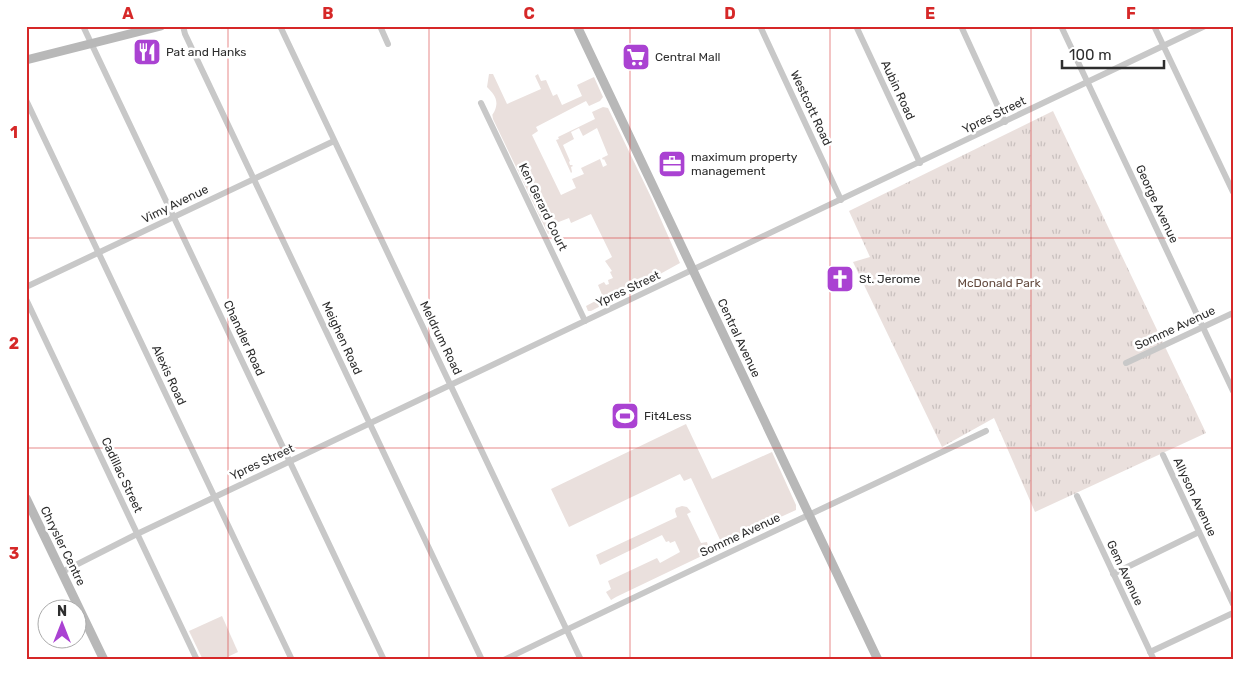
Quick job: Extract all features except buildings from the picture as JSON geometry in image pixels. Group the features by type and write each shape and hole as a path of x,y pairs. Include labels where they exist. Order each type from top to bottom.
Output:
{"street":[{"name":"Chandler Road","path":"83,26 384,660"},
{"path":"26,60 161,26"},
{"name":"Meighen Road","path":"183,26 185,34 482,660"},
{"name":"Meldrum Road","path":"280,26 581,660"},
{"path":"380,26 388,44"},
{"name":"Central Avenue","path":"577,26 878,660"},
{"name":"Westcott Road","path":"760,26 841,200"},
{"name":"Aubin Road","path":"856,26 920,163"},
{"path":"961,26 1005,122"},
{"name":"George Avenue","path":"1061,26 1233,391"},
{"path":"1154,26 1233,192"},
{"name":"Ypres Street","path":"62,572 137,534 1205,26"},
{"name":"Alexis Road","path":"26,100 292,660"},
{"name":"Ken Gerard Court","path":"481,103 585,321"},
{"name":"Vimy Avenue","path":"26,287 334,141"},
{"name":"Cadillac Street","path":"26,299 197,660"},
{"name":"Somme Avenue","path":"1126,363 1233,313"},
{"name":"Somme Avenue","path":"504,660 717,557 986,431"},
{"name":"Allyson Avenue","path":"1163,455 1233,604"},
{"name":"Gem Avenue","path":"1077,496 1154,660"},
{"name":"Chrysler Centre","path":"26,498 104,660"},
{"path":"1113,574 1199,532"},
{"path":"1150,652 1233,612"}],"green space":[{"path":"489,74 493,74 507,104 541,89 535,76 538,74 541,81 546,80 553,96 557,94 562,105 582,96 577,85 594,77 603,97 600,101 589,106 586,101 536,127 538,131 532,135 561,195 576,188 572,179 584,174 581,168 600,159 603,167 607,165 602,158 608,155 597,128 583,136 579,128 571,132 574,139 563,145 570,165 573,166 571,167 571,173 556,140 559,139 558,137 595,119 592,112 603,107 608,108 651,197 680,263 622,295 588,311 586,306 603,297 598,285 604,282 606,285 609,284 608,280 613,278 610,272 612,271 605,261 612,257 591,214 571,223 569,218 551,225 553,232 548,234 493,119 492,115 495,110 496,100 487,87"},
{"name":"McDonald Park","path":"1053,111 1206,433 1035,512 994,418 942,447 853,262 870,257 849,211"},
{"path":"686,424 712,479 772,452 796,505 796,510 722,544 691,478 684,481 680,474 569,527 551,489"},
{"path":"687,507 691,512 687,514 701,543 707,542 710,552 611,600 606,592 611,589 608,581 657,558 660,563 680,552 675,541 666,542 662,535 600,565 596,555 677,517 676,508"},
{"path":"222,616 238,652 221,660 203,660 189,631"}],"place":[{"name":"Pat and Hanks","path":"147,52"},
{"name":"Central Mall","path":"636,57"},
{"name":"maximum property management","path":"672,164"},
{"name":"St. Jerome","path":"840,279"},
{"name":"Fit4Less","path":"625,416"}]}
